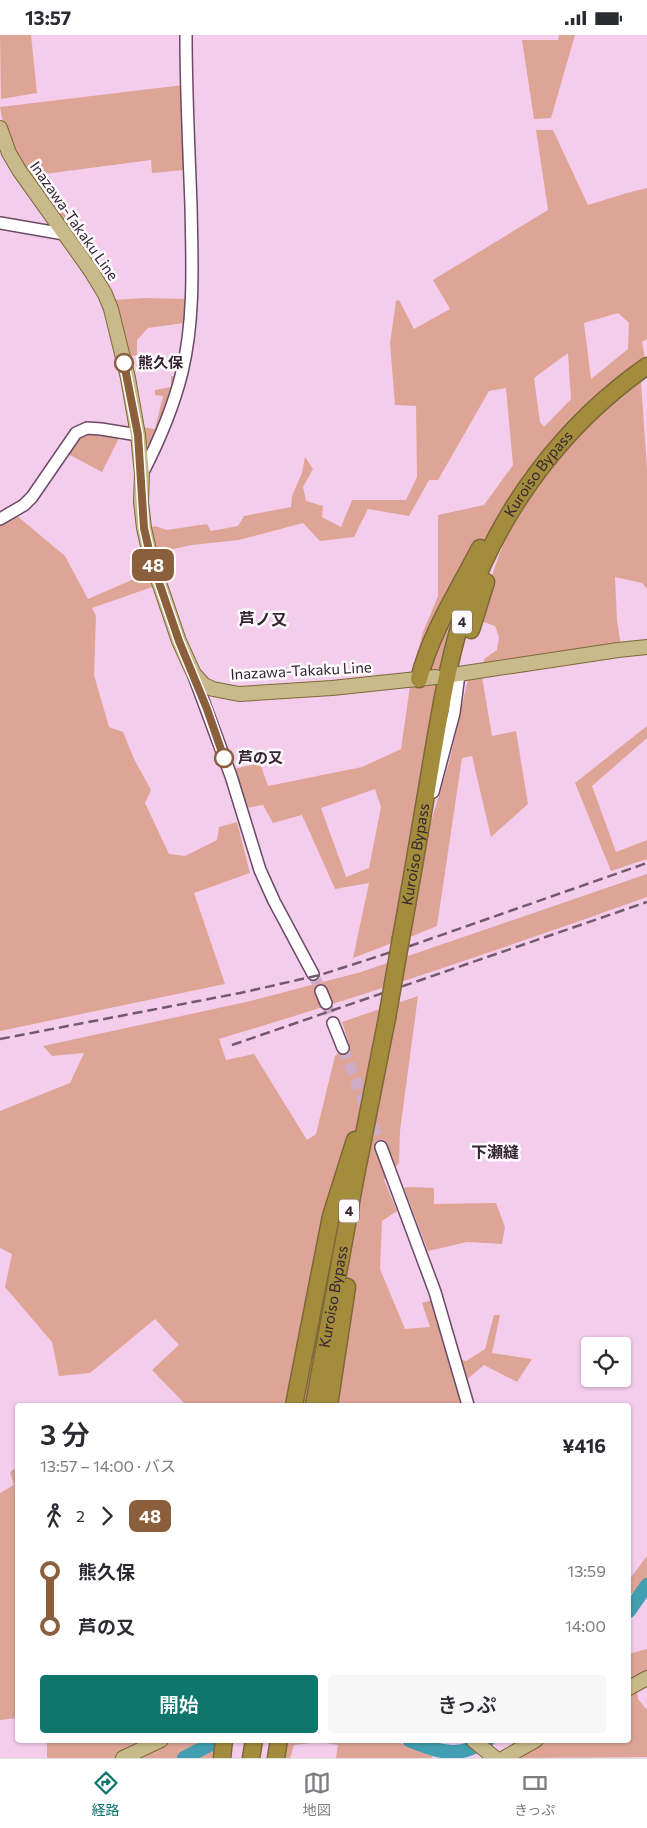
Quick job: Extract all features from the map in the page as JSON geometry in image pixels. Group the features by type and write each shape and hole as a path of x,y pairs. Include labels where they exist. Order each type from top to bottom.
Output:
{"highway":[{"name":"Kuroiso Bypass","path":"314,1403 387,1018 441,707 468,602 490,549 520,497 548,458 578,424 614,391 647,366"},
{"name":"4","path":"456,675 494,561 520,497"},
{"name":"4","path":"419,679 438,627 489,530 504,509 520,497"},
{"name":"4","path":"294,1403 331,1216 344,1170 375,1083"},
{"name":"4","path":"329,1403 350,1259 354,1223 355,1180"},
{"path":"222,1758 224,1743"},
{"path":"251,1758 254,1743"},
{"path":"276,1758 278,1743"}],"main road":[{"name":"Inazawa-Takaku Line","path":"0,128 9,153 19,170 99,283 111,309 124,360 138,435 142,474 141,502 144,528 151,559 179,641 194,674 204,685 213,689 239,694 436,677"},
{"path":"456,675 618,649 647,647"},
{"path":"631,1687 647,1678"},
{"path":"123,1758 155,1743"},
{"path":"477,1743 492,1755"},
{"path":"504,1758 531,1743"}],"street":[{"path":"142,474 171,412 182,371 191,313 192,245 186,35"},
{"path":"0,223 64,234"},
{"path":"0,519 24,505 32,497 76,433 87,428 138,435"},
{"path":"194,674 264,879 313,974"},
{"path":"420,831 445,752 454,713 456,675"},
{"path":"321,991 326,1003"},
{"path":"333,1023 343,1048"},
{"path":"381,1147 435,1292 467,1403"}],"shaded area":[{"path":"0,35 31,35 37,93 1,99"},
{"path":"559,35 575,35 551,118 534,119 522,40 558,40"},
{"path":"183,85 185,170 152,173 151,160 37,175 97,260 92,263 50,209 24,170 5,128 0,107"},
{"path":"536,130 553,130 588,205 647,188 647,339 642,342 645,359 606,387 570,421 541,454 469,585 392,943 353,958 369,883 335,889 302,815 273,823 263,805 246,808 234,769 260,763 268,786 362,767 401,749 412,672 423,632 438,596 438,515 484,505 513,465 506,388 489,391 438,480 429,480 409,516 368,509 354,537 320,541 303,523 239,540 192,545 159,552 153,580 155,586 92,608 96,616 94,675 109,727 123,732 134,759 151,790 145,803 169,854 185,856 217,840 219,827 237,822 250,873 194,893 225,984 0,1031 0,524 16,515 65,556 88,599 143,575 137,556 151,538 150,528 155,526 167,530 207,524 211,531 238,526 244,516 291,507 292,496 302,473 305,457 313,469 303,487 306,501 323,506 322,517 341,527 352,500 406,500 417,477 416,406 395,405 390,343 396,301 399,300 414,329 450,309 433,280 548,210","holes":["618,313 629,323 628,349 591,379 584,323","568,353 571,399 544,427 540,422 534,378","375,789 381,807 369,868 346,877 321,808"]},
{"path":"146,298 186,299 184,323 148,328 137,340 137,355 127,357 112,300"},
{"path":"171,376 176,376 151,445 142,444 140,427 155,429 163,396 155,395 155,390 171,387"},
{"path":"641,382 647,469 647,589 642,583 615,577 617,620 621,646 483,668 484,659 497,650 499,637 495,626 478,620 502,549 520,509 526,499 585,427 612,402"},
{"path":"94,431 120,436 102,472 68,454 82,434"},
{"path":"482,677 492,736 516,731 528,804 491,837 472,756 462,758 437,926 408,938 430,825 450,759 468,679"},
{"path":"647,726 647,738 592,786 616,852 647,840 647,859 611,871 575,783"},
{"path":"647,874 647,897 434,971 219,1039 226,1060 254,1054 307,1140 316,1134 335,1056 349,1044 342,1022 418,996 400,1131 399,1163 384,1180 397,1211 382,1221 380,1269 405,1329 430,1327 422,1303 432,1300 450,1356 466,1361 485,1349 494,1315 500,1315 492,1353 532,1359 517,1382 484,1365 459,1386 462,1403 184,1403 152,1370 179,1345 155,1319 90,1373 59,1376 52,1342 5,1287 12,1254 0,1248 0,1111 70,1083 84,1053 52,1056 43,1046 246,1002 361,972"},
{"path":"404,1188 434,1188 434,1204 496,1203 505,1227 502,1244 467,1242 428,1251"},
{"path":"15,1468 15,1718 0,1720 0,1493 14,1485 10,1472"},
{"path":"647,1556 647,1595 631,1593 631,1577"},
{"path":"647,1649 647,1674 636,1681 638,1699 647,1710 647,1757 516,1758 541,1743 631,1743 631,1653"},
{"path":"47,1743 218,1743 218,1758 47,1758"},
{"path":"284,1743 311,1743 294,1745 290,1758 281,1758"},
{"path":"325,1743 399,1743 433,1755 432,1758 336,1758 338,1745"}],"waterway":[{"path":"631,1608 647,1585"},
{"path":"184,1758 213,1743"},
{"path":"416,1743 449,1752 469,1749 482,1743"}],"tunnel":[{"path":"313,974 321,991"},
{"path":"326,1003 333,1023"},
{"path":"343,1048 381,1147"}],"railway":[{"path":"0,1039 240,993 320,975 410,946 647,863"},
{"path":"232,1045 647,902"}],"bus line":[{"name":"48","path":"124,363 138,435 142,474 141,502 144,528 151,559 179,641 194,674 224,758"}],"place":[{"name":"熊久保","path":"124,363"},
{"name":"芦の又","path":"224,758"}],"district":[{"name":"芦ノ又","path":"263,619"},
{"name":"下瀬縫","path":"495,1152"}]}
